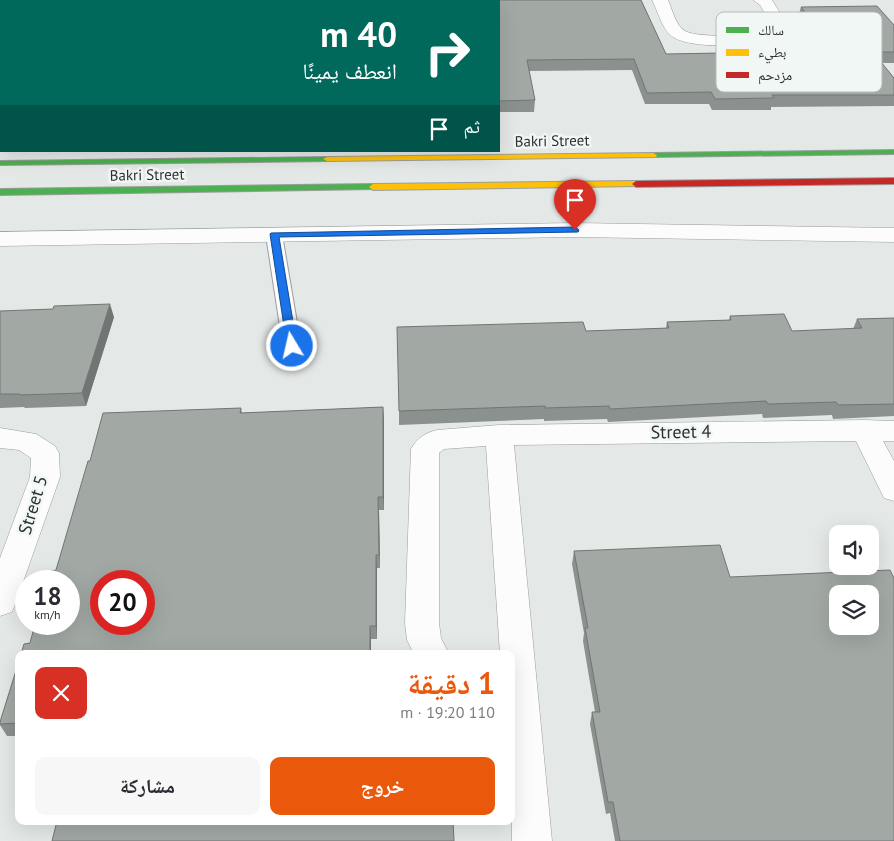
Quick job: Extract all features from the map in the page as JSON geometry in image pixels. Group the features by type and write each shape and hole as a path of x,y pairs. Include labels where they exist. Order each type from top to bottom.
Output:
{"main road":[{"name":"Bakri Street","path":"0,164 868,152 894,150"},
{"name":"Bakri Street","path":"0,192 894,181"}],"street":[{"path":"660,0 675,31 684,36 716,39"},
{"path":"762,0 766,2 772,12"},
{"path":"0,238 575,230 894,236"},
{"path":"864,430 894,490"},
{"name":"Street 4","path":"430,650 424,640 422,623 425,449 437,440 499,435 894,431"},
{"path":"499,435 513,650"},
{"name":"Street 5","path":"0,438 26,441 45,453 45,477 0,602"},
{"path":"515,675 532,841"}],"lane":[{"path":"274,234 292,346"}],"building":[{"path":"500,0 641,0 666,54 716,53 716,92 882,92 882,63 894,78 894,95 772,95 774,98 715,99 711,92 647,93 634,59 527,60 535,100 500,101"},
{"path":"877,6 894,25 894,52 882,52 882,12 805,12 801,7"},
{"path":"110,304 82,393 0,394 0,311 53,309 54,306"},
{"path":"784,314 792,331 862,328 857,319 894,318 894,404 838,405 836,402 768,404 766,401 610,409 609,406 545,408 545,406 399,411 397,327 583,322 586,331 669,328 667,322 731,320 730,316"},
{"path":"383,407 383,497 378,497 379,555 376,555 376,626 370,626 370,650 22,650 24,644 30,643 32,635 80,635 80,570 56,570 103,413 241,408 240,413"},
{"path":"720,545 730,577 829,573 829,575 879,575 879,570 890,570 894,578 894,841 620,841 613,802 608,802 592,712 600,712 585,628 588,628 574,551"},
{"path":"15,674 15,723 0,724"},
{"path":"56,825 453,825 454,841 52,841"}],"traffic: fast":[{"path":"653,155 894,152"},
{"path":"0,163 327,159"},
{"path":"0,192 373,187"}],"traffic: slow":[{"path":"327,159 653,155"},
{"path":"373,187 636,184"}],"traffic: jam":[{"path":"636,184 894,181"}],"route":[{"path":"292,346 274,234 575,230"}]}
